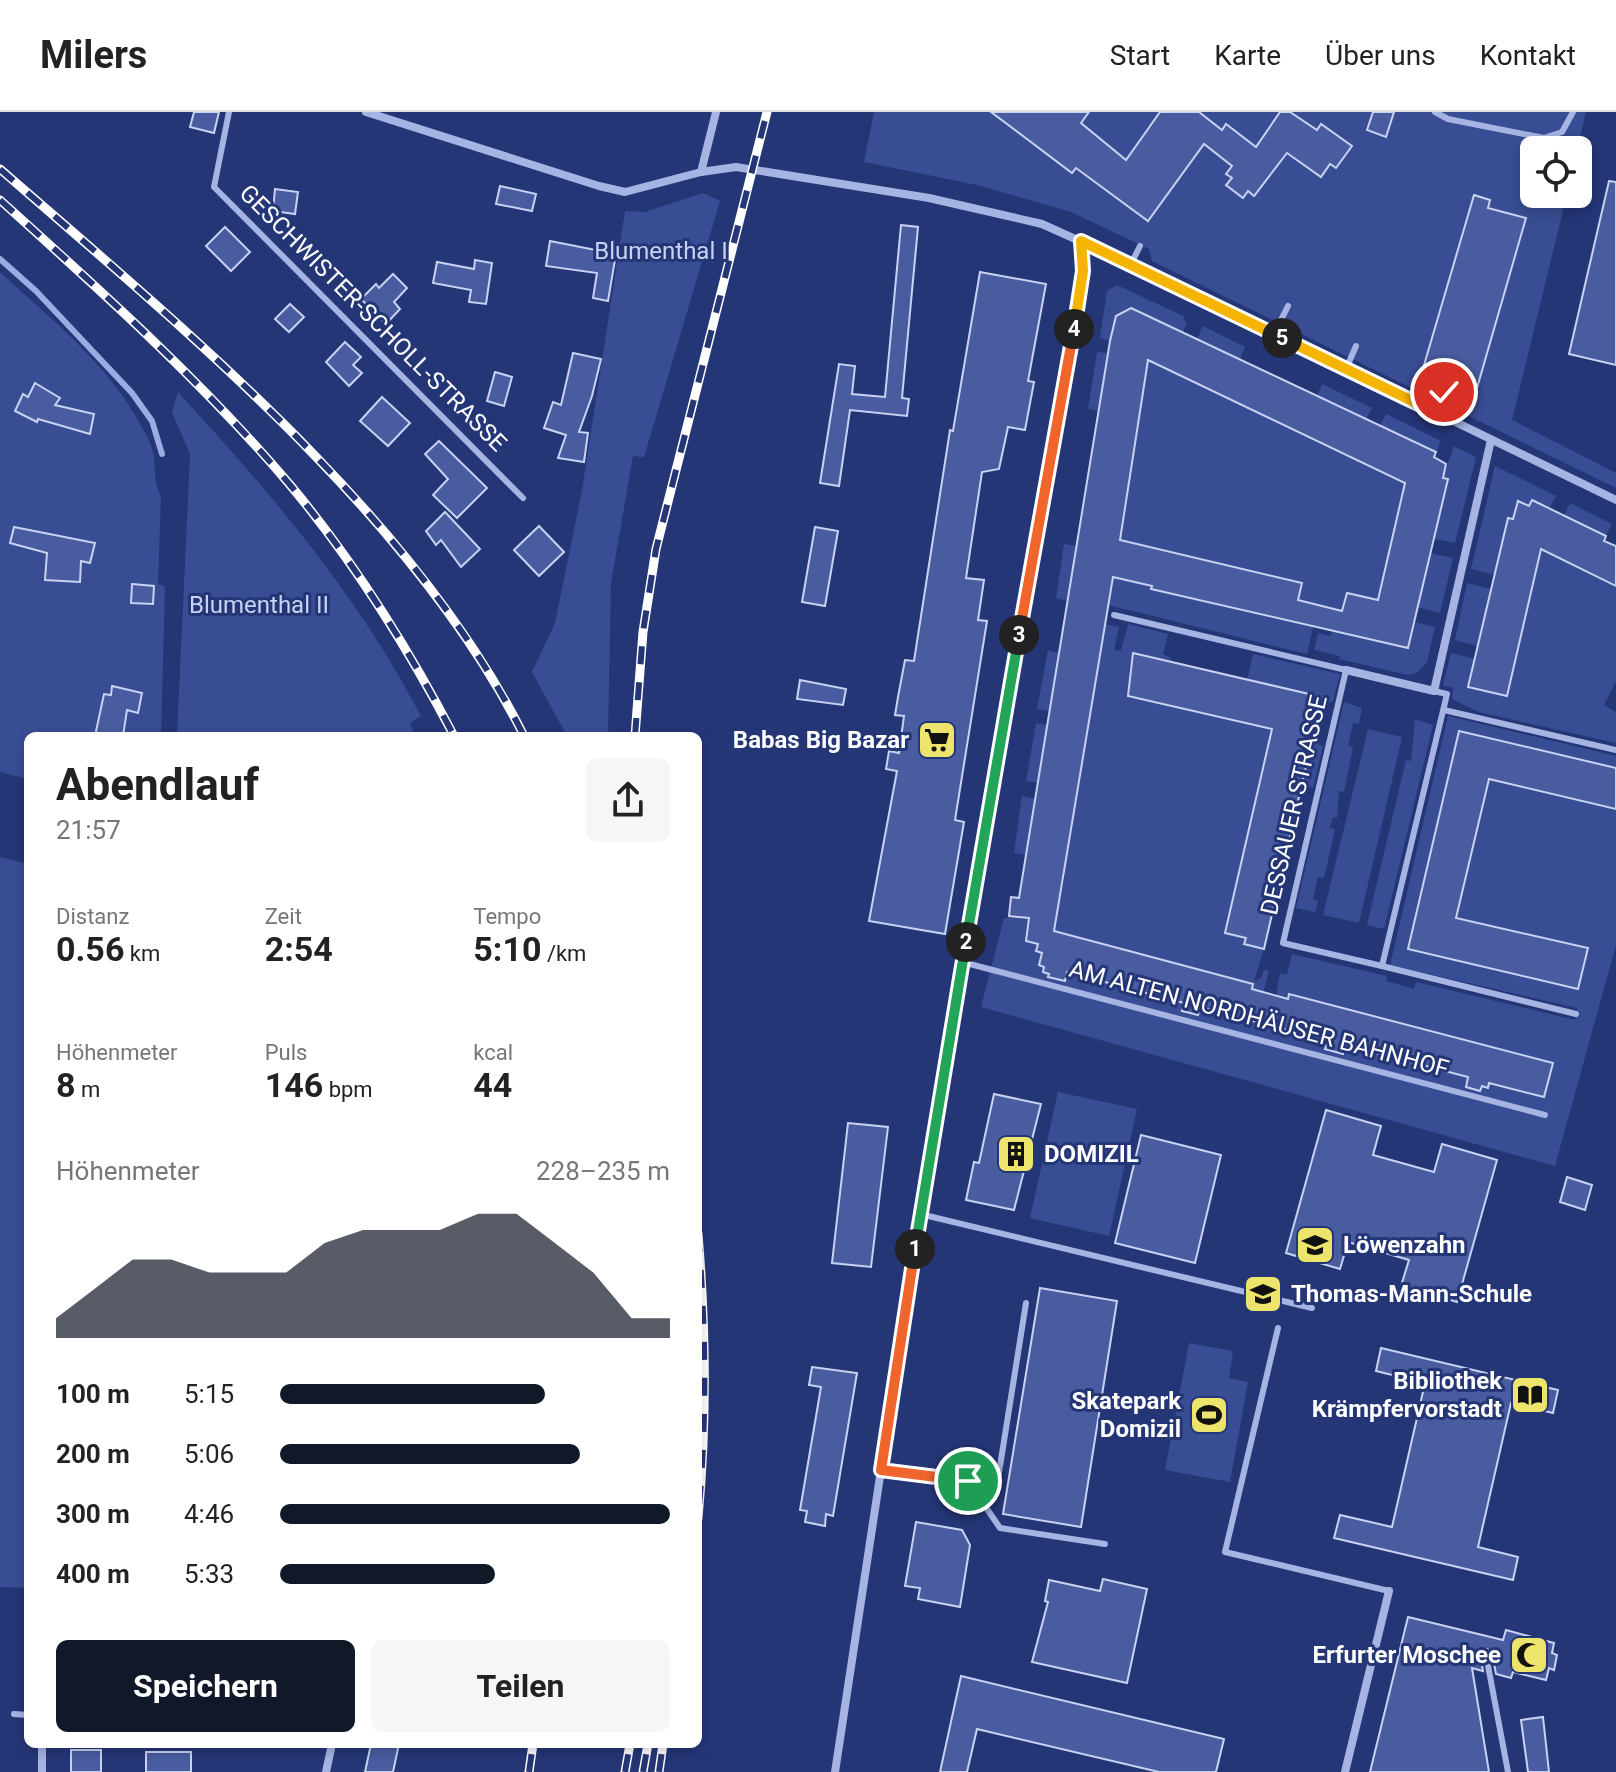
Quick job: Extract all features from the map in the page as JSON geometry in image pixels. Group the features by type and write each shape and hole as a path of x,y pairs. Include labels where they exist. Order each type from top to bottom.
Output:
{"street":[{"path":"366,112 625,192 701,172 736,167 929,198 1042,224 1131,264 1616,500"},
{"path":"701,172 716,112"},
{"path":"835,1772 920,1214 1083,271 1081,241"},
{"path":"1434,691 1491,440"},
{"name":"DESSAUER STRASSE","path":"1346,670 1434,691"},
{"path":"1345,1772 1389,1591"},
{"path":"42,1748 42,1772"},
{"path":"326,1772 331,1748"}],"lane":[{"name":"GESCHWISTER-SCHOLL-STRASSE","path":"229,112 214,187 523,498"},
{"path":"1435,112 1448,119 1544,138 1562,132 1573,112"},
{"path":"1131,264 1140,246"},
{"path":"1274,334 1288,306"},
{"path":"1346,369 1356,346"},
{"path":"1435,412 1446,388"},
{"name":"DESSAUER STRASSE","path":"1114,615 1346,670 1283,943 1576,1014"},
{"path":"1382,966 1444,710 1447,694 1434,691"},
{"path":"1444,710 1616,750"},
{"name":"AM ALTEN NORDHÄUSER BAHNHOF","path":"962,962 1545,1115"},
{"path":"920,1214 1312,1308"},
{"path":"881,1470 997,1485 1026,1303"},
{"path":"1278,1328 1225,1552 1389,1591"},
{"path":"968,1481 1000,1528 1105,1544"},
{"path":"1486,1655 1508,1772"},
{"path":"14,1714 24,1715"}],"green space":[{"path":"874,112 1586,112 1580,136 1520,136 1520,208 1564,208 1512,420 1616,473 1616,488 1152,261 1149,249 1071,212 977,185 864,162"},
{"name":"Blumenthal I","path":"703,193 720,201 644,457 633,456 611,583 608,732 565,732 532,672 555,623 582,490 625,211 645,212"},
{"path":"0,272 90,356 140,423 153,454 156,484 161,495 158,584 165,586 161,732 24,732 24,778 0,772"},
{"path":"1117,285 1185,317 1183,320 1187,322 1183,332 1131,308 1116,316 1111,341 1100,338 1107,291"},
{"path":"1203,326 1245,347 1240,359 1197,339"},
{"path":"1097,352 1108,353 1099,411 1088,409"},
{"path":"1144,357 1405,483 1378,600 1347,593 1342,611 1318,605 1307,654 1108,605 1108,576 1152,586 1152,590 1292,622 1302,584 1133,543 1119,543"},
{"path":"1322,384 1372,408 1366,419 1317,396"},
{"name":"Blumenthal II","path":"178,392 279,507 341,587 396,671 421,716 410,723 413,732 177,732 190,454 172,412"},
{"path":"1386,414 1441,441 1436,452 1380,426"},
{"path":"1454,446 1476,457 1455,543 1434,539 1448,480 1443,478"},
{"path":"1495,466 1556,496 1549,509 1532,500 1529,506 1518,501 1513,519 1508,518 1495,575 1471,569"},
{"path":"1570,503 1612,524 1606,536 1564,516"},
{"path":"1064,544 1077,546 1071,602 1056,598"},
{"path":"1542,546 1616,586 1616,681 1604,705 1616,712 1616,743 1479,712 1452,699 1453,688 1443,685 1451,653 1475,659 1532,587"},
{"path":"1430,553 1453,558 1440,613 1417,607"},
{"path":"1467,583 1492,589 1478,646 1455,640"},
{"path":"1414,622 1435,627 1427,662 1417,673 1408,675 1314,650 1318,633 1331,636 1332,631 1407,648"},
{"path":"1105,624 1119,627 1114,650 1121,651 1128,624 1168,634 1163,654 1171,658 1171,662 1133,654 1129,672 1168,705 1272,729 1225,933 1246,938 1245,944 1264,949 1254,981 1261,978 1264,969 1269,971 1257,1016 1246,1013 1253,984 1043,929 1047,902 1059,904 1065,875 1061,874 1062,864 1066,864 1088,732 1085,731 1086,721 1089,721"},
{"path":"1048,650 1059,653 1050,711 1037,709"},
{"path":"1253,654 1340,674 1333,701 1325,705 1323,725 1247,681"},
{"path":"1344,702 1362,708 1359,724 1353,723 1348,746 1353,747 1344,792 1339,791 1337,818 1333,817 1330,828 1335,829 1324,878 1318,877 1313,899 1318,901 1315,912 1296,908"},
{"path":"1448,716 1616,756 1616,768 1459,731 1408,948 1578,988 1588,948 1456,918 1489,779 1616,809 1616,945 1555,1166 981,1007 1004,918 1029,918 1026,940 1038,944 1036,951 1042,953 1043,972 1049,974 1048,977 1064,981 1067,972 1184,1003 1182,1011 1198,1015 1200,1007 1327,1041 1326,1049 1342,1054 1346,1045 1468,1077 1466,1087 1480,1091 1482,1086 1488,1088 1489,1083 1544,1097 1553,1063 1276,996 1280,973 1287,975 1292,954 1387,976 1386,981 1414,989 1416,982 1575,1020 1577,1008 1390,965"},
{"path":"1415,719 1433,725 1384,929 1367,925 1406,760 1411,761"},
{"path":"1036,723 1047,725 1038,783 1026,781"},
{"path":"1368,729 1402,737 1359,923 1323,915"},
{"path":"1312,736 1319,737 1319,745 1323,746 1313,788 1301,786"},
{"path":"1022,796 1035,799 1026,855 1014,853"},
{"path":"0,857 24,863 24,1588 0,1587"},
{"path":"1058,1092 1137,1109 1109,1236 1030,1218"},
{"name":"Skatepark Domizil","path":"1189,1343 1233,1351 1229,1378 1248,1382 1230,1482 1165,1470"}],"building":[{"path":"194,112 219,112 214,133 190,127"},
{"path":"991,112 1089,112 1081,123 1126,160 1160,112 1199,112 1222,130 1226,124 1256,147 1280,112 1290,112 1317,130 1321,124 1352,146 1336,168 1330,164 1321,177 1287,153 1254,196 1248,191 1243,198 1226,185 1232,178 1226,174 1232,166 1204,144 1148,221 1076,168 1072,173"},
{"path":"1373,112 1394,112 1386,137 1367,130"},
{"path":"1609,181 1616,182 1616,365 1569,354"},
{"path":"500,186 536,194 532,211 496,204"},
{"path":"275,189 298,192 295,214 273,211"},
{"path":"1474,195 1490,200 1488,208 1526,218 1477,388 1422,372"},
{"path":"901,225 918,227 902,398 909,399 907,416 850,410 839,486 820,483 839,364 855,366 852,394 885,397"},
{"path":"225,227 250,252 231,271 206,246"},
{"path":"550,241 616,254 608,301 593,298 597,273 546,266"},
{"path":"475,260 492,263 486,304 469,302 471,290 433,283 437,262 474,269"},
{"path":"980,272 1046,284 1028,381 1034,382 1025,430 1008,427 999,469 982,472 966,578 984,580 978,620 987,621 955,820 964,822 945,934 869,921 897,771 886,769 889,751 899,753 904,716 895,715 898,697 905,660 914,661 950,430 953,431"},
{"path":"393,274 407,288 394,302 400,309 386,324 361,299 376,284 379,288"},
{"path":"290,304 304,317 289,332 275,319"},
{"path":"1131,308 1436,452 1434,457 1446,464 1443,478 1448,479 1408,648 1151,589 1152,586 1113,577 1054,931 1253,984 1252,989 1288,999 1289,994 1553,1063 1544,1097 1489,1083 1488,1088 1482,1086 1480,1091 1466,1087 1468,1077 1345,1045 1343,1054 1325,1049 1328,1041 1200,1007 1198,1015 1182,1011 1184,1003 1067,972 1065,981 1048,977 1049,974 1043,972 1044,967 1039,965 1042,953 1036,951 1038,944 1026,941 1029,918 1009,916 1011,897 1019,898 1116,316","holes":["1148,360 1405,483 1378,600 1347,593 1342,611 1298,600 1302,583 1120,540"]},
{"path":"345,342 361,357 353,365 362,373 349,386 326,362"},
{"path":"573,353 601,359 579,432 588,433 584,462 558,458 566,435 544,428 553,402 561,405"},
{"path":"495,372 512,377 504,406 487,401"},
{"path":"35,383 60,398 55,405 94,414 90,434 38,419 37,422 15,411 23,394 28,397"},
{"path":"382,397 410,423 388,446 360,421"},
{"path":"439,441 487,488 457,518 433,495 448,479 425,454"},
{"path":"1532,500 1606,536 1604,541 1616,546 1616,586 1541,549 1507,696 1468,687 1508,518 1513,519 1518,501 1529,506"},
{"path":"445,512 480,549 461,567 441,540 436,545 426,531"},
{"path":"539,526 564,552 539,576 514,550"},
{"path":"14,527 95,543 90,563 81,561 80,582 45,580 47,553 10,543"},
{"path":"815,527 838,531 825,606 802,602"},
{"path":"132,584 154,586 153,604 131,603"},
{"path":"1133,653 1322,697 1264,949 1244,944 1246,938 1225,933 1272,729 1128,696"},
{"path":"800,680 846,689 843,705 797,699"},
{"path":"112,686 142,693 138,713 127,710 124,732 96,732 104,694 111,695"},
{"path":"1459,731 1616,768 1616,809 1489,779 1456,918 1588,948 1578,989 1408,949"},
{"name":"DOMIZIL","path":"994,1094 1041,1104 1014,1210 966,1200 974,1162 979,1163"},
{"path":"1326,1110 1381,1126 1373,1155 1434,1172 1442,1144 1497,1160 1457,1302 1401,1286 1409,1260 1348,1242 1340,1269 1286,1253"},
{"path":"848,1123 888,1127 871,1267 832,1263"},
{"path":"1141,1135 1221,1155 1195,1263 1115,1243"},
{"path":"1567,1177 1592,1185 1585,1210 1560,1202"},
{"path":"1040,1288 1117,1301 1081,1527 1003,1514"},
{"path":"1381,1348 1558,1390 1553,1413 1511,1403 1478,1547 1518,1557 1513,1580 1334,1538 1340,1515 1392,1527 1425,1383 1376,1371"},
{"path":"812,1367 857,1373 833,1516 826,1514 825,1526 805,1522 807,1511 800,1510 821,1387 809,1385"},
{"path":"916,1522 962,1530 970,1545 960,1607 918,1599 920,1588 905,1586"},
{"path":"1103,1579 1147,1589 1127,1683 1032,1662 1048,1602 1045,1601 1049,1580 1100,1591"},
{"path":"1408,1617 1503,1640 1506,1630 1554,1643 1552,1653 1557,1655 1554,1670 1549,1668 1546,1680 1513,1672 1511,1678 1496,1674 1492,1653 1487,1649 1480,1654 1483,1671 1472,1668 1489,1772 1370,1772"},
{"path":"961,1676 1224,1739 1216,1772 1159,1772 977,1729 967,1772 940,1772"},
{"path":"1543,1717 1549,1772 1528,1772 1521,1720"},
{"path":"370,1748 398,1748 393,1772 365,1772"},
{"path":"71,1750 101,1750 101,1772 71,1772"},
{"path":"146,1752 191,1752 191,1772 146,1772"}],"waterway":[{"path":"0,259 36,291 132,393 152,421 162,454"}],"railway":[{"path":"635,732 643,632 656,549 767,112"},
{"path":"0,169 218,361 290,430 358,502 422,577 477,655 522,732"},
{"path":"0,200 187,374 291,486 337,545 379,607 452,732"},
{"path":"702,1291 702,1461"},
{"path":"529,1772 532,1748"},
{"path":"625,1772 629,1748"},
{"path":"643,1772 647,1748"},
{"path":"659,1772 662,1748"}],"place":[{"name":"Babas Big Bazar","path":"937,740"},
{"name":"DOMIZIL","path":"1016,1154"},
{"name":"Löwenzahn","path":"1315,1245"},
{"name":"Thomas-Mann-Schule","path":"1263,1294"},
{"name":"Bibliothek Krämpfervorstadt","path":"1530,1395"},
{"name":"Skatepark Domizil","path":"1209,1415"},
{"name":"Erfurter Moschee","path":"1529,1655"}],"route":[{"path":"968,1481 881,1470 962,962 1083,271 1081,241 1435,412 1444,392"}]}
